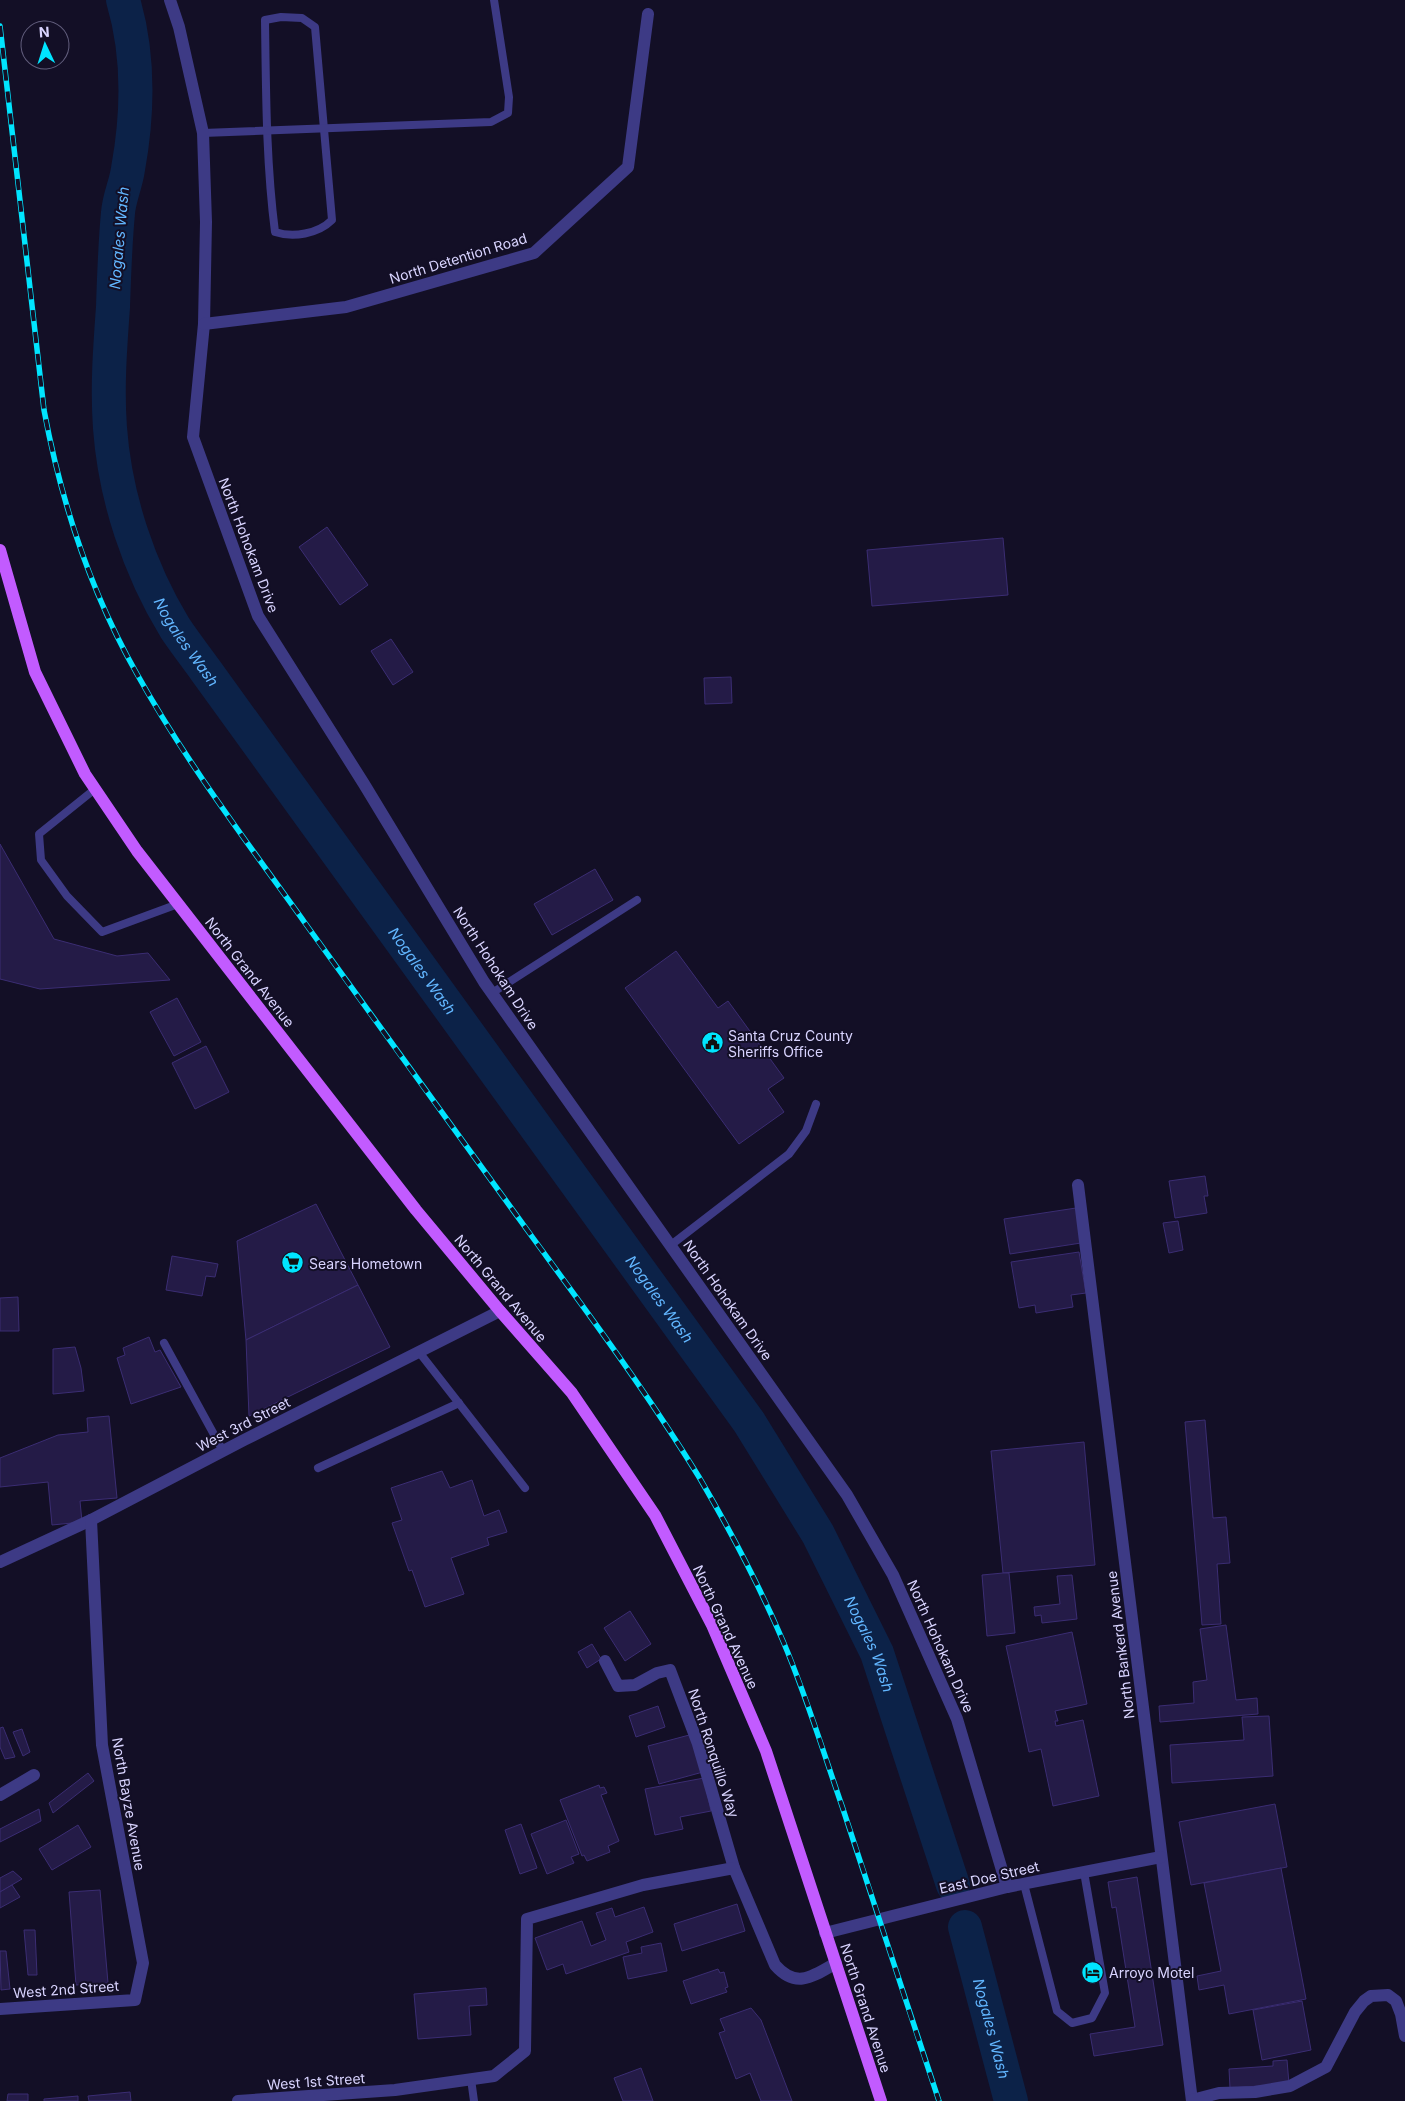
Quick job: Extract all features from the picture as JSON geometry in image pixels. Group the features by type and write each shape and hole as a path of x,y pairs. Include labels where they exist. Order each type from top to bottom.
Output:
{"main road":[{"name":"North Grand Avenue","path":"0,550 35,672 85,774 137,851 416,1210 500,1311 572,1393 655,1515 712,1625 766,1751 881,2101"}],"street":[{"name":"North Hohokam Drive","path":"170,0 179,27 203,133 206,222 204,324 193,437 258,616 492,993 847,1495 893,1575 957,1718 1007,1887"},
{"name":"North Detention Road","path":"204,324 346,307 534,253 628,167 648,14"},
{"name":"North Bankerd Avenue","path":"1078,1185 1189,2100"},
{"name":"West 3rd Street","path":"0,1562 92,1520 222,1451 500,1311"},
{"name":"North Bayze Avenue","path":"92,1520 102,1745 143,1962 135,2000"},
{"name":"North Ronquillo Way","path":"605,1661 618,1686 635,1685 657,1673 670,1670 698,1744 734,1868 775,1964 784,1976 795,1979 815,1975 836,1963"},
{"path":"0,1795 34,1774"},
{"name":"East Doe Street","path":"825,1933 1007,1887 1161,1857"},
{"name":"West 1st Street","path":"238,2101 396,2096 471,2079 494,2076 525,2051 528,1919 643,1885 734,1868"},
{"path":"1189,2100 1219,2092 1255,2092 1290,2086 1326,2067 1355,2012 1371,1996 1388,1995 1396,2001 1401,2014 1405,2036"},
{"name":"West 2nd Street","path":"0,2009 135,2000"}],"lane":[{"path":"203,133 490,122 508,113 509,96 494,0"},
{"path":"282,17 302,18 315,27 332,220 325,227 305,234 285,235 275,232 267,130 265,20 282,17"},
{"path":"95,789 39,834 42,860 67,896 102,932 178,904"},
{"path":"492,993 637,900"},
{"path":"671,1246 789,1154 806,1131 816,1104"},
{"path":"164,1343 222,1451"},
{"path":"419,1352 525,1488"},
{"path":"318,1468 459,1403"},
{"path":"1024,1884 1057,2011 1072,2023 1092,2018 1105,1993 1084,1872"},
{"path":"471,2079 474,2101"}],"building":[{"path":"327,527 368,585 340,605 299,547"},
{"path":"1003,538 1008,595 872,606 867,550"},
{"path":"391,639 413,672 393,685 371,651"},
{"path":"731,677 732,703 705,704 704,678"},
{"path":"0,844 54,939 117,956 148,953 170,980 40,989 0,979"},
{"path":"595,869 613,900 552,935 534,904"},
{"name":"Santa Cruz County Sheriffs Office","path":"676,951 718,1008 728,1001 784,1078 768,1089 784,1112 739,1144 625,988"},
{"path":"177,998 201,1042 174,1056 150,1012"},
{"path":"206,1046 229,1092 195,1109 172,1063"},
{"path":"1205,1176 1208,1196 1204,1196 1207,1213 1175,1218 1169,1181"},
{"name":"Sears Hometown","path":"316,1204 358,1285 246,1340 237,1241"},
{"path":"1076,1208 1081,1243 1010,1254 1004,1219"},
{"path":"1178,1221 1183,1250 1169,1253 1163,1223"},
{"path":"1079,1252 1086,1293 1071,1295 1073,1307 1036,1313 1035,1305 1019,1308 1011,1262"},
{"path":"172,1256 218,1264 215,1277 206,1276 202,1296 166,1290"},
{"path":"358,1285 390,1347 249,1416 246,1340"},
{"path":"18,1297 19,1331 0,1331 0,1298"},
{"path":"149,1337 155,1352 160,1350 181,1387 131,1404 117,1358 125,1355 123,1348"},
{"path":"75,1347 81,1368 84,1391 53,1394 53,1349"},
{"path":"109,1416 117,1498 80,1501 82,1522 52,1525 48,1482 0,1487 0,1458 58,1435 88,1432 87,1418"},
{"path":"1205,1420 1213,1518 1226,1517 1230,1563 1217,1564 1221,1624 1202,1625 1185,1422"},
{"path":"1084,1442 1095,1565 1003,1573 991,1451"},
{"path":"442,1471 450,1488 472,1480 484,1516 499,1510 507,1532 487,1538 489,1545 451,1558 464,1594 425,1607 412,1570 409,1571 392,1523 402,1520 391,1488"},
{"path":"1009,1573 1015,1633 987,1636 982,1575"},
{"path":"1072,1575 1077,1619 1042,1623 1041,1615 1035,1616 1034,1607 1060,1604 1057,1576"},
{"path":"630,1611 651,1644 625,1661 604,1628"},
{"path":"1226,1625 1236,1700 1257,1698 1258,1714 1160,1722 1159,1706 1194,1703 1193,1682 1207,1680 1200,1629"},
{"path":"1072,1632 1087,1704 1055,1711 1058,1721 1055,1721 1056,1726 1083,1720 1099,1796 1053,1806 1041,1749 1029,1752 1006,1646"},
{"path":"592,1644 601,1659 587,1668 578,1652"},
{"path":"658,1706 665,1727 636,1737 629,1716"},
{"path":"1269,1716 1273,1776 1172,1783 1170,1745 1244,1740 1242,1717"},
{"path":"3,1727 15,1757 5,1759 0,1747 0,1728"},
{"path":"22,1729 30,1752 23,1756 13,1732"},
{"path":"693,1734 703,1772 659,1784 648,1746"},
{"path":"88,1773 94,1781 53,1813 49,1803"},
{"path":"704,1778 711,1811 680,1817 683,1829 655,1835 645,1789"},
{"path":"599,1785 600,1788 604,1787 607,1793 601,1795 619,1841 608,1846 610,1852 587,1861 584,1855 582,1856 560,1800"},
{"path":"1275,1804 1287,1867 1191,1885 1179,1822"},
{"path":"39,1809 41,1821 0,1842 0,1829"},
{"path":"566,1820 579,1854 571,1857 574,1863 547,1874 531,1834"},
{"path":"521,1824 537,1868 520,1874 505,1830"},
{"path":"78,1825 91,1847 52,1870 39,1849"},
{"path":"1281,1868 1306,1999 1229,2014 1224,1985 1199,1990 1197,1976 1221,1971 1204,1883"},
{"path":"13,1871 22,1879 0,1892 0,1878"},
{"path":"1137,1877 1163,2045 1094,2056 1090,2034 1135,2027 1116,1907 1112,1908 1108,1882"},
{"path":"12,1885 20,1897 0,1908 0,1892"},
{"path":"100,1890 108,1983 76,1985 69,1892"},
{"path":"737,1904 745,1931 682,1951 674,1924"},
{"path":"644,1907 653,1932 626,1942 629,1952 566,1974 563,1964 547,1970 535,1938 582,1921 591,1946 606,1940 596,1913 612,1908 615,1917"},
{"path":"24,1930 35,1930 37,1975 28,1975"},
{"path":"661,1943 667,1971 628,1979 623,1957 642,1953 641,1947"},
{"path":"0,1951 6,1951 10,1989 1,1990"},
{"path":"718,1969 720,1973 724,1972 728,1987 725,1988 727,1992 691,2004 683,1981"},
{"path":"486,1988 487,2005 469,2006 471,2035 418,2039 414,1994"},
{"path":"1302,2001 1311,2050 1262,2060 1253,2010"},
{"path":"751,2008 761,2020 792,2101 761,2101 750,2073 736,2079 719,2033 725,2031 720,2019"},
{"path":"1287,2060 1289,2084 1230,2088 1229,2069 1273,2066 1273,2061"},
{"path":"641,2068 653,2101 623,2101 614,2078"},
{"path":"130,2092 131,2101 89,2101 88,2096"},
{"path":"8,2094 28,2094 28,2101 7,2101"},
{"path":"78,2096 78,2101 44,2101 44,2099"}],"waterway":[{"name":"Nogales Wash","path":"123,0 132,41 135,106 127,175 119,207 117,225 109,368 109,413 113,454 123,506 150,582 175,628 749,1422 818,1534 877,1653 953,1885"},
{"name":"Nogales Wash","path":"965,1927 1011,2101"}],"railway":[{"path":"0,26 44,410 59,478 69,512 105,611 137,674 196,770 618,1356 680,1446 722,1517 764,1599 799,1682 939,2101"}],"place":[{"name":"Santa Cruz County Sheriffs Office","path":"712,1043"},
{"name":"Sears Hometown","path":"293,1263"},
{"name":"Arroyo Motel","path":"1093,1972"}]}
